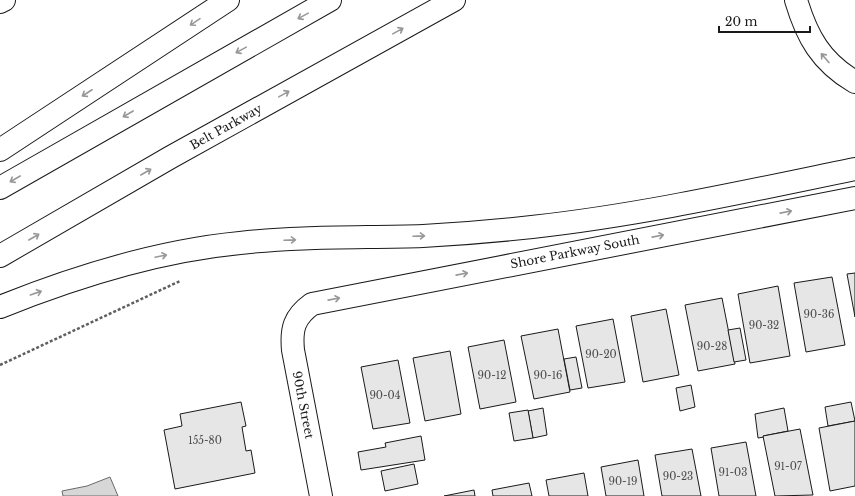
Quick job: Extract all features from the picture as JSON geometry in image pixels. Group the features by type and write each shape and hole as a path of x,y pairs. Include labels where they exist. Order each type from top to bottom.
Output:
{"main road":[{"path":"0,2 4,0"},
{"path":"0,150 228,0"},
{"path":"0,188 330,0"},
{"name":"Belt Parkway","path":"0,256 171,157 454,0"},
{"path":"796,0 807,32 818,50 831,64 855,82"},
{"path":"0,307 30,295 106,270 141,260 207,247 272,240 424,236 534,227 670,206 855,169"},
{"name":"Shore Parkway South","path":"300,314 312,304 320,302 855,198"},
{"name":"90th Street","path":"300,314 293,331 293,350 321,496"}],"path":[{"path":"0,365 184,279"}],"shaded area":[{"path":"110,477 118,496 63,496 62,491 87,486"}],"building":[{"path":"855,273 855,317 847,274"},
{"path":"832,277 845,345 806,352 794,283"},
{"path":"778,286 790,356 750,363 738,294"},
{"path":"722,298 735,364 698,371 685,305"},
{"path":"666,309 679,375 643,382 631,316"},
{"path":"613,319 625,382 588,388 576,326"},
{"path":"740,328 746,360 734,362 728,330"},
{"path":"558,329 570,392 534,399 521,336"},
{"path":"504,340 516,402 480,409 468,347"},
{"path":"450,351 461,414 425,421 413,358"},
{"path":"576,357 582,388 570,390 564,359"},
{"path":"398,360 410,423 373,429 361,367"},
{"path":"691,385 695,407 680,411 676,388"},
{"path":"241,402 246,426 242,427 246,451 251,450 255,473 175,489 164,430 182,426 180,414"},
{"path":"851,402 855,421 828,426 825,407"},
{"path":"543,408 547,435 533,438 528,411"},
{"path":"784,408 788,431 758,438 755,414"},
{"path":"528,410 533,438 514,441 509,413"},
{"path":"855,421 855,486 830,491 819,428"},
{"path":"800,429 813,495 775,496 763,436"},
{"path":"421,436 425,460 361,470 358,452 386,447 385,443"},
{"path":"746,442 756,496 719,496 711,448"},
{"path":"692,449 701,496 662,496 655,455"},
{"path":"638,460 644,496 606,496 601,467"},
{"path":"414,464 418,484 385,491 381,471"},
{"path":"584,473 588,496 549,496 546,480"},
{"path":"529,483 532,496 493,496 492,490"},
{"path":"474,490 475,496 444,496"}]}
